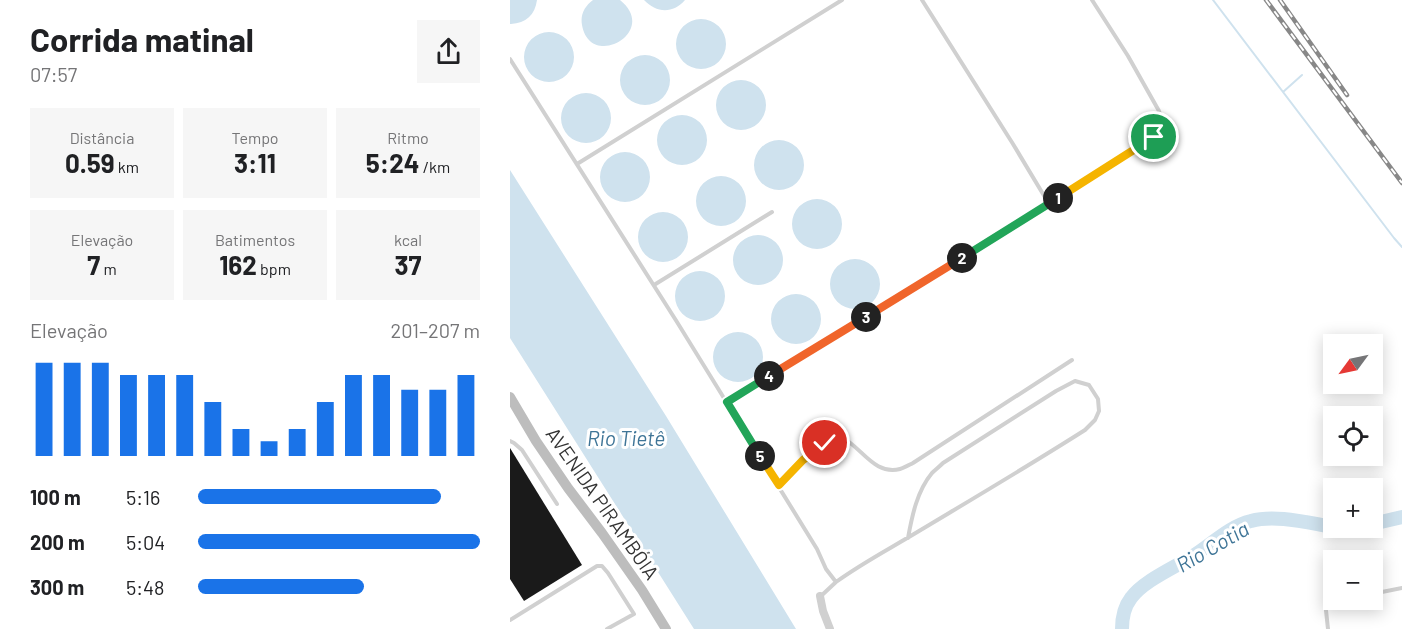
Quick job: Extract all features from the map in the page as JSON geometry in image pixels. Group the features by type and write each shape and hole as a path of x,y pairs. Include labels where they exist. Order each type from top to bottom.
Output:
{"main road":[{"name":"AVENIDA PIRAMBÓIA","path":"510,397 536,441 642,590 666,629"}],"street":[{"path":"820,596 830,629"}],"lane":[{"path":"577,164 842,0"},
{"path":"922,0 1049,204"},
{"path":"727,402 1049,204 1160,131 1163,124 1159,111 1128,56 1092,0"},
{"path":"510,59 779,485 817,549 826,569 836,582"},
{"path":"654,285 772,212"},
{"path":"779,485 813,452 825,443 841,437 848,440 868,459 882,468 900,469 913,463 1072,360"},
{"path":"820,596 848,574 908,538 1085,430 1095,420 1099,411 1098,399 1089,385 1075,381 1056,391 932,473 912,515 908,538"},
{"path":"510,441 522,450 556,504"},
{"path":"510,620 597,566 602,566 634,614 607,629"},
{"path":"1383,592 1402,588"},
{"path":"1326,610 1328,629"}],"water":[{"path":"510,0 537,0 529,17 521,22 510,24"},
{"path":"593,0 620,0 630,12 632,24 628,34 619,42 608,46 597,45 588,38 582,25 582,14"},
{"path":"644,0 685,0 675,8 665,10 654,7"},
{"path":"696,19 706,19 719,26 726,39 726,49 719,62 706,69 696,69 687,65 680,58 676,49 676,39 680,30 687,23"},
{"path":"549,32 567,39 574,57 567,75 549,82 531,75 524,57 531,39"},
{"path":"645,55 663,62 670,80 663,98 645,105 627,98 620,80 627,62"},
{"path":"741,80 759,87 766,105 759,123 741,130 723,123 716,105 723,87"},
{"path":"581,93 591,93 604,100 611,113 611,123 604,136 591,143 581,143 572,139 565,132 561,123 561,113 565,104 572,97"},
{"path":"682,115 700,122 707,140 700,158 682,165 664,158 657,140 664,122"},
{"path":"779,140 797,147 804,165 797,183 779,190 761,183 754,165 761,147"},
{"path":"625,152 643,159 650,177 643,195 625,202 607,195 600,177 607,159"},
{"name":"Rio Tietê","path":"510,170 666,416 796,629 694,629 510,338"},
{"path":"721,176 739,183 746,201 739,219 721,226 703,219 696,201 703,183"},
{"path":"817,199 835,206 842,224 835,242 817,249 799,242 792,224 799,206"},
{"path":"663,212 681,219 688,237 681,255 663,262 645,255 638,237 645,219"},
{"path":"758,235 776,242 783,260 776,278 758,285 740,278 733,260 740,242"},
{"path":"855,259 873,266 880,284 873,302 855,309 837,302 830,284 837,266"},
{"path":"700,271 718,278 725,296 718,314 700,321 682,314 675,296 682,278"},
{"path":"796,294 814,301 821,319 814,337 796,344 778,337 771,319 778,301"},
{"path":"738,332 756,339 763,357 756,375 738,382 720,375 713,357 720,339"}],"building":[{"path":"510,448 582,565 524,601 510,579"}],"waterway":[{"path":"1213,0 1402,247"},
{"path":"1283,92 1302,75"},
{"name":"Rio Cotia","path":"1383,521 1402,517"},
{"name":"Rio Cotia","path":"1122,629 1125,609 1137,591 1243,523 1271,518 1323,525"}],"railway":[{"path":"1266,0 1402,183"},
{"path":"1280,0 1347,95"}],"route":[{"path":"825,443 803,460 779,485 727,402 1154,137"}]}
